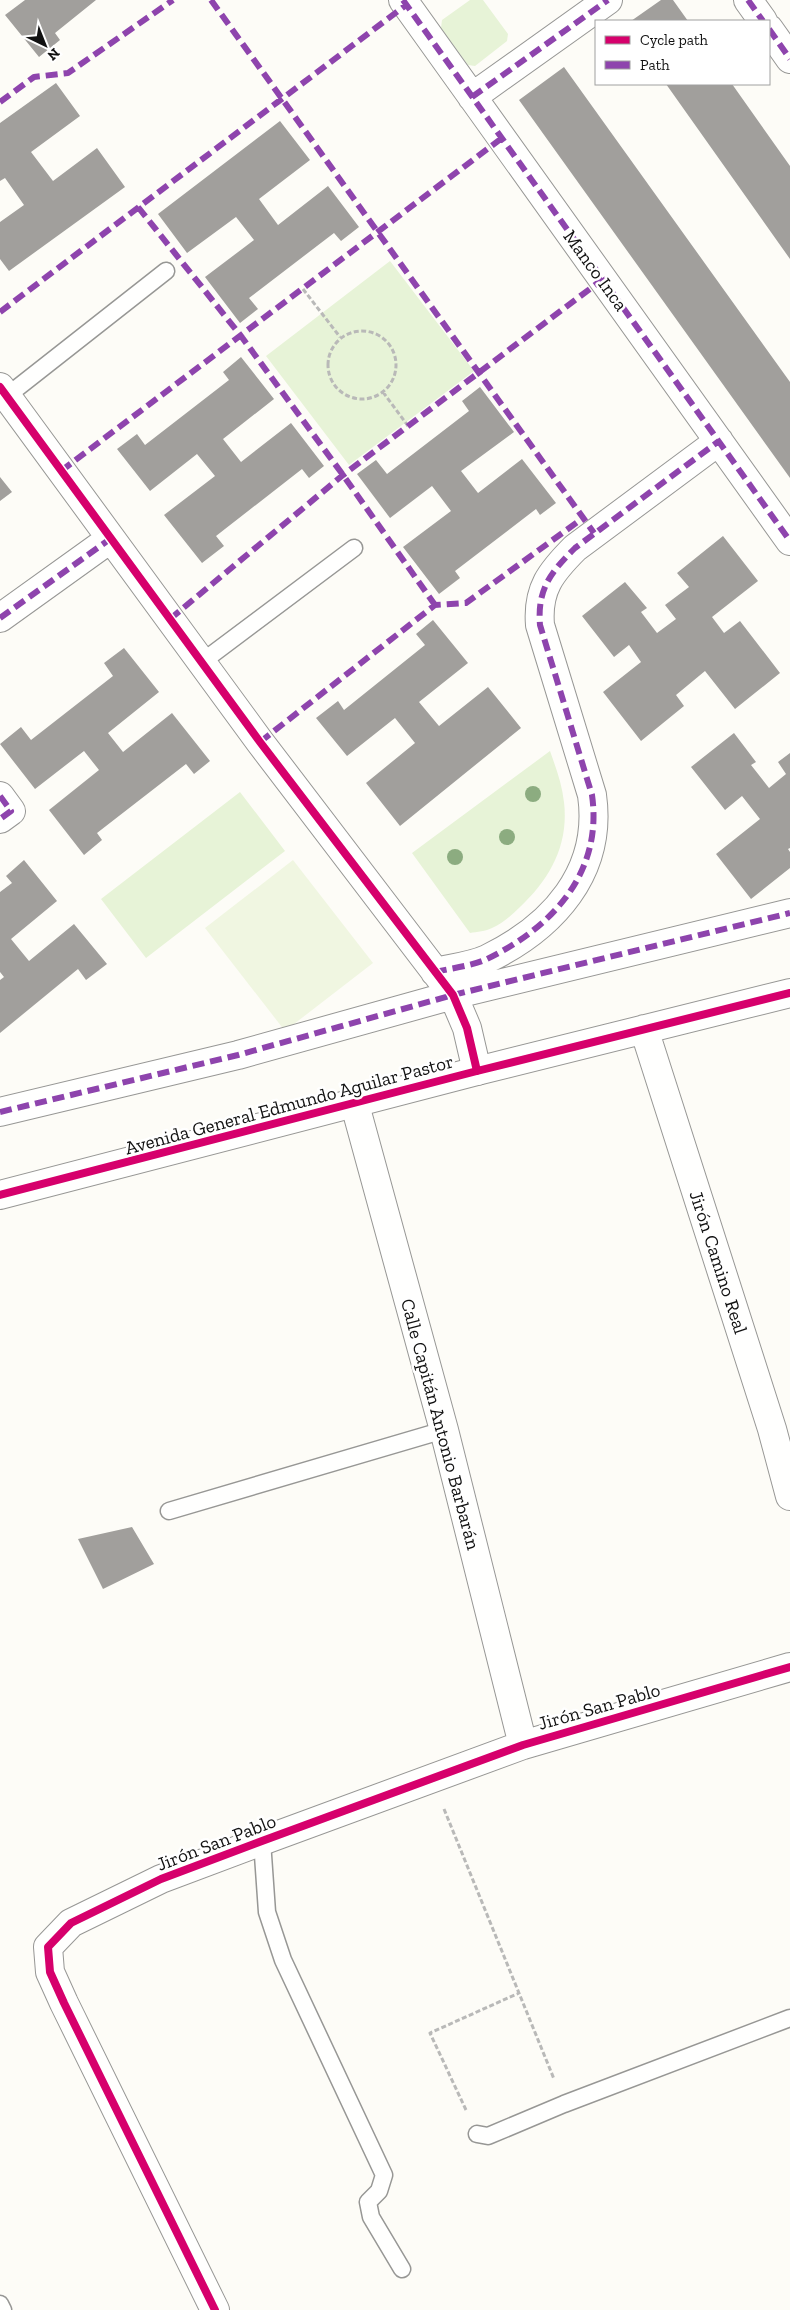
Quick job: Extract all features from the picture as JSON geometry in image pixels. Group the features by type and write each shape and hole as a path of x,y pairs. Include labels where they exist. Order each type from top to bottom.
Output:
{"street":[{"name":"Manco Inca","path":"403,0 790,541"},
{"path":"472,97 608,0"},
{"path":"748,0 762,20"},
{"path":"770,30 790,59"},
{"path":"3,392 202,662 453,995 467,1028 477,1071"},
{"path":"436,972 486,960 522,939 544,922 560,906 575,884 585,866 590,850 595,816 592,795 540,625 538,606 542,591 560,563 575,548 719,441"},
{"path":"0,618 110,538"},
{"path":"0,796 11,811 0,819"},
{"path":"0,1112 238,1055 453,995 790,913"},
{"name":"Avenida General Edmundo Aguilar Pastor","path":"0,1195 355,1105 477,1071 790,994"},
{"name":"Jirón Camino Real","path":"644,1029 781,1430 790,1496"},
{"name":"Calle Capitán Antonio Barbarán","path":"355,1105 444,1430 523,1745"},
{"name":"Jirón San Pablo","path":"215,2310 64,2003 50,1972 48,1947 71,1923 161,1879 523,1745 790,1667"}],"lane":[{"path":"3,392 166,271"},
{"path":"202,662 354,548"},
{"path":"169,1511 444,1430"},
{"path":"262,1841 267,1912 283,1960 384,2175 379,2191 368,2202 371,2217 402,2269"},
{"path":"477,2134 488,2136 564,2104 790,2018"},
{"path":"0,2304 3,2310"}],"path":[{"path":"303,289 340,337"},
{"path":"352,331 366,331 379,335 390,343 395,356 396,369 392,382 383,392 371,398 357,399 344,395 334,386 328,374 327,361 332,348 340,337 352,331"},
{"path":"383,392 408,426"},
{"path":"431,1778 564,2104"},
{"path":"477,2134 430,2033 519,1993"}],"green space":[{"path":"470,0 483,0 508,34 507,41 475,66 468,65 441,28 442,20"},
{"path":"390,261 474,371 349,465 266,356"},
{"path":"550,751 562,789 565,818 560,847 555,860 540,885 510,916 490,929 470,933 412,853"},
{"path":"240,792 285,851 146,958 101,899"},
{"path":"293,860 373,963 285,1031 205,928"}],"building":[{"path":"25,0 96,0 55,33 60,40 39,57 5,15"},
{"path":"661,0 673,0 687,20 632,20"},
{"path":"564,67 790,382 790,478 519,100"},
{"path":"56,83 80,116 31,152 53,181 97,148 125,187 9,271 0,259 0,222 24,205 5,178 0,181 0,123"},
{"path":"667,85 733,85 790,166 790,259"},
{"path":"280,121 310,160 259,199 278,225 328,186 359,227 341,241 334,233 249,298 258,309 240,323 205,277 254,240 236,217 187,253 158,214"},
{"path":"241,357 274,399 223,439 241,462 291,423 324,466 309,478 302,469 216,536 224,546 202,563 164,515 215,476 197,454 150,491 117,449 137,434 145,445 229,380 223,372"},
{"path":"480,387 514,432 461,471 478,493 522,459 556,503 540,515 536,509 455,571 460,578 439,594 403,547 451,511 432,486 390,518 357,474 376,460 387,474 469,411 462,401"},
{"path":"0,477 12,492 0,501"},
{"path":"723,536 758,581 712,617 724,633 740,621 780,673 735,709 705,671 676,695 684,706 641,741 603,692 641,662 629,645 614,657 582,616 625,582 647,608 641,612 657,633 676,619 665,605 689,587 677,573"},
{"path":"433,620 468,663 419,702 439,726 488,687 521,728 400,826 366,783 415,743 395,718 347,756 316,718 338,701 344,710 425,645 416,634"},
{"path":"124,648 159,692 108,733 123,752 172,713 210,761 194,774 186,764 97,833 102,840 84,855 49,810 99,770 84,751 35,789 0,744 21,727 31,740 113,676 104,663"},
{"path":"734,733 756,762 751,765 769,788 786,774 778,762 790,753 790,848 788,849 790,852 790,868 751,899 716,854 760,819 742,796 725,810 691,767"},
{"path":"24,860 57,901 11,939 29,961 74,924 107,964 86,980 78,969 0,1033 0,980 4,977 0,972 0,892 12,883 6,876"},
{"path":"132,1527 154,1564 103,1589 78,1539"}],"marked path":[{"path":"0,102 34,77 68,73 173,0"},
{"path":"211,0 594,533"},
{"path":"403,0 790,541"},
{"path":"472,97 608,0"},
{"path":"748,0 762,20"},
{"path":"0,312 406,5"},
{"path":"770,30 790,59"},
{"path":"61,471 502,138"},
{"path":"138,207 241,336 435,605"},
{"path":"170,619 343,475 603,279"},
{"path":"435,972 487,959 533,931 568,894 581,872 590,849 593,823 592,795 540,625 541,601 547,582 559,565 575,548 719,441"},
{"path":"260,742 435,605 466,603 583,518"},
{"path":"0,618 110,539"},
{"path":"0,796 11,811 0,819"},
{"path":"0,1112 238,1055 453,995 790,913"}],"cycle path":[{"path":"0,387 260,742 453,995 467,1028 477,1071"},
{"path":"0,1195 477,1071 790,993"},
{"path":"215,2310 64,2003 50,1972 48,1947 71,1923 161,1879 523,1745 790,1667"}]}
